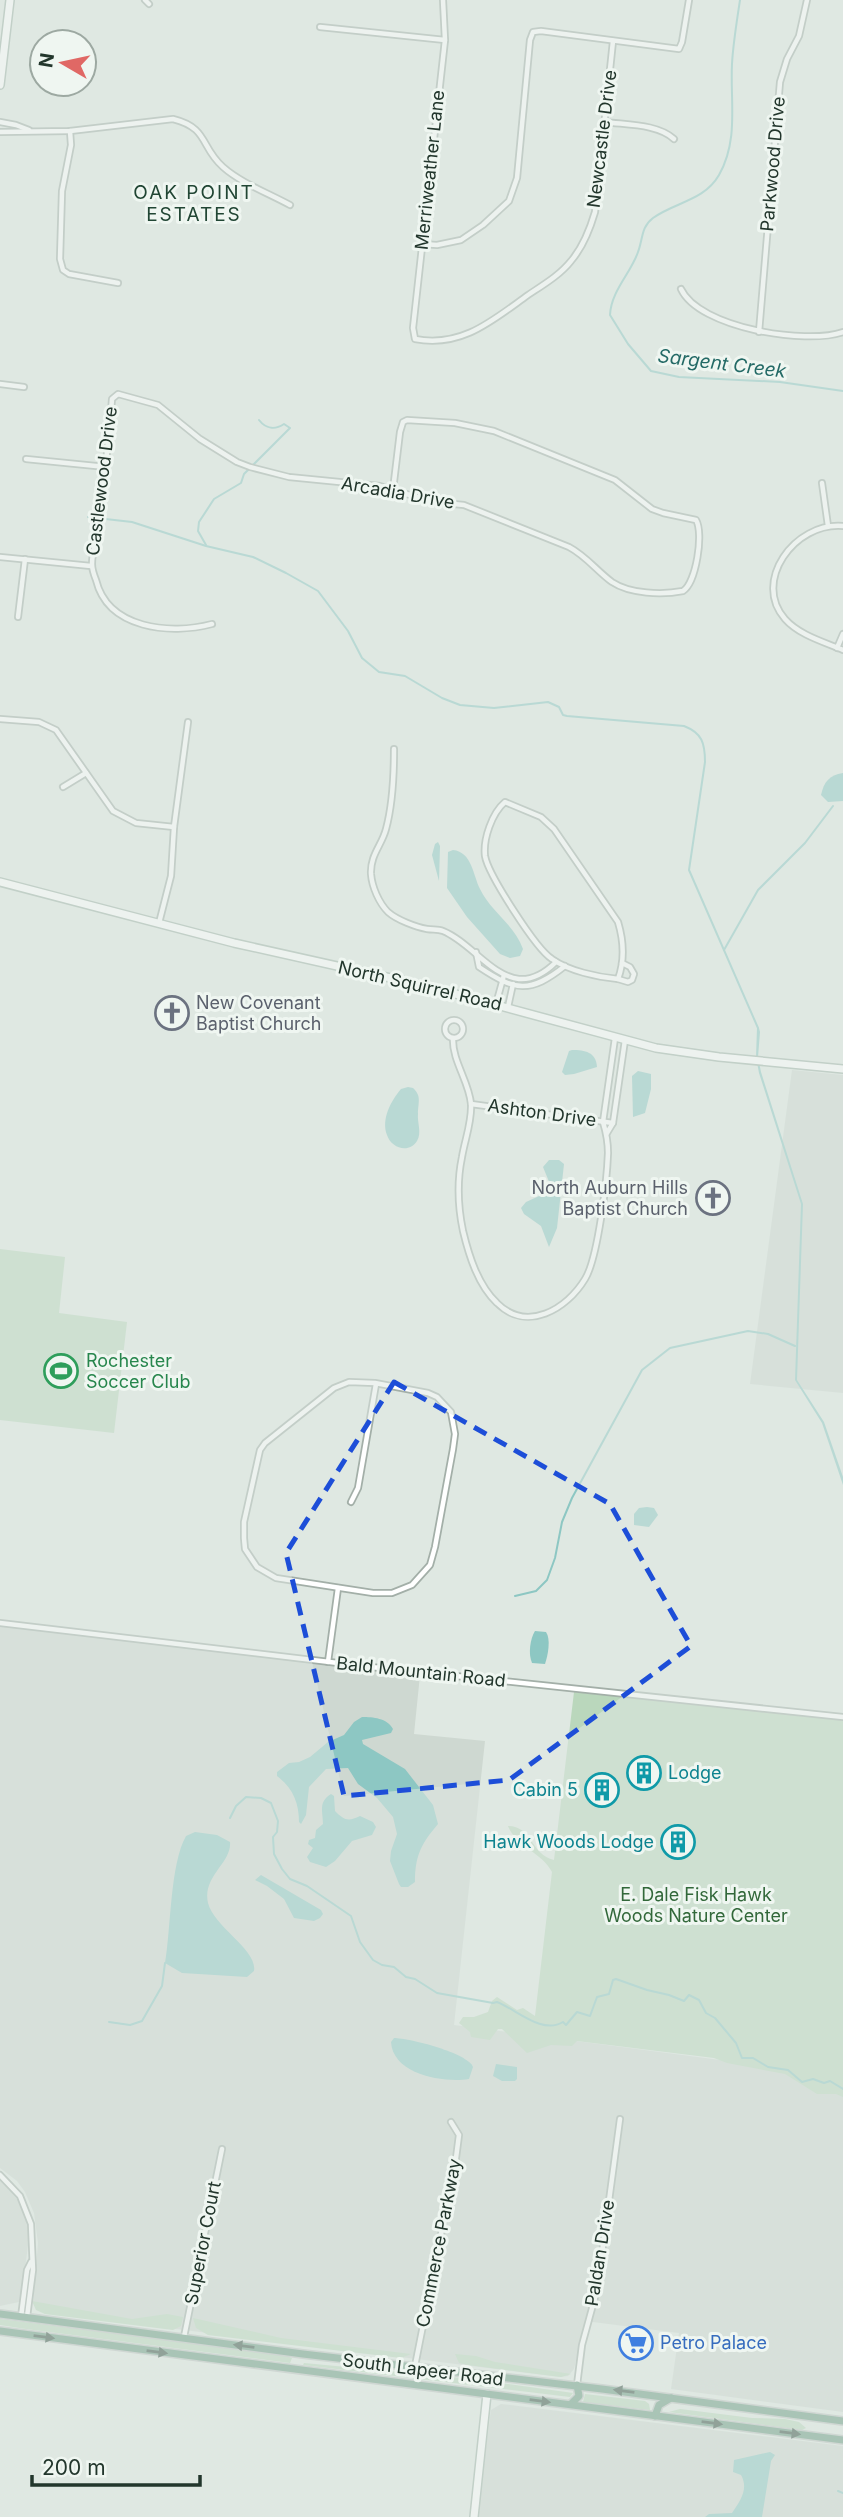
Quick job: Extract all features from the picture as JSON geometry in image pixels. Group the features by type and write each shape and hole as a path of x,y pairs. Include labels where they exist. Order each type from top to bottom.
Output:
{"main road":[{"name":"South Lapeer Road","path":"0,2314 303,2354 577,2385 843,2421"},
{"name":"South Lapeer Road","path":"0,2331 842,2439"},
{"path":"296,2370 296,2360 303,2354"},
{"path":"570,2404 579,2396 577,2385"},
{"path":"655,2416 663,2401 672,2398"}],"street":[{"path":"0,85 10,0"},
{"name":"Merriweather Lane","path":"415,339 413,328 445,40 443,0"},
{"path":"422,244 437,245 461,240 483,225 509,201 517,178 530,40 533,32 679,49 689,0"},
{"name":"Parkwood Drive","path":"759,332 780,82 787,59 799,36 807,0"},
{"path":"320,27 445,40"},
{"name":"Newcastle Drive","path":"415,339 440,341 475,332 568,265 581,246 592,221 613,41"},
{"path":"0,132 16,134 30,131 70,131 173,119 185,122 198,130 213,156 224,168 290,205"},
{"path":"0,122 30,131"},
{"path":"605,122 667,132 674,139"},
{"path":"16,125 16,134"},
{"path":"70,131 71,145 62,191 60,259 63,270 69,274 118,283"},
{"path":"681,289 685,299 696,307 729,323 759,332 819,337 843,332"},
{"path":"0,384 24,387"},
{"name":"Arcadia Drive","path":"114,397 118,394 158,405 200,439 250,467 289,477 393,490 418,498 475,508 558,542 580,554 610,580 628,589 683,591 688,588 693,575 700,534 698,523 688,517 652,509 615,480 494,431 455,423 403,422 393,490"},
{"name":"Castlewood Drive","path":"92,566 114,397"},
{"path":"26,459 106,467"},
{"path":"822,483 828,526"},
{"path":"843,526 828,526 807,533 786,551 779,568 775,593 780,612 787,622 840,649 843,634"},
{"path":"0,557 92,566 98,591 111,608 123,617 146,625 194,629 212,624"},
{"path":"18,617 25,559"},
{"path":"0,719 39,722 56,730 113,811 136,823 174,827"},
{"path":"159,923 171,876 174,827 188,722"},
{"path":"394,749 394,782 389,817 385,833 374,853 371,873 379,900 396,918 420,927 442,930 475,951 504,975 523,979 544,974 556,961"},
{"path":"63,787 86,773"},
{"path":"618,979 623,939 618,922 554,829 541,817 505,802 494,818 486,840 485,855 489,870 535,941 548,957 565,966 628,982 634,974 630,967 622,963"},
{"name":"North Squirrel Road","path":"0,882 508,1007 671,1051 843,1069"},
{"path":"475,951 480,967 502,982 524,987 547,980 565,966"},
{"path":"496,1004 504,975"},
{"path":"508,1007 515,978"},
{"path":"455,1020 461,1024 463,1031 453,1038 445,1029 448,1023 455,1020"},
{"path":"453,1038 453,1047 466,1079 471,1104 459,1190 466,1241 475,1269 491,1297 502,1308 523,1316 540,1316 556,1309 578,1289 589,1273 606,1172 607,1134 603,1122 615,1037"},
{"path":"607,1134 612,1123 625,1040"},
{"path":"608,1081 618,1083"},
{"name":"Ashton Drive","path":"471,1104 612,1123"},
{"path":"349,1382 428,1393 446,1404 451,1412 455,1434 430,1565 423,1575 404,1589 382,1594 338,1588 276,1578 257,1567 249,1558 245,1549 244,1522 256,1458 265,1443 334,1388 349,1382"},
{"path":"351,1502 358,1488 376,1384"},
{"path":"328,1662 338,1588"},
{"name":"Bald Mountain Road","path":"0,1623 328,1662 843,1717"},
{"name":"Paldan Drive","path":"577,2385 582,2345 597,2290 620,2119"},
{"name":"Commerce Parkway","path":"415,2366 456,2158 459,2135 451,2122"},
{"name":"Superior Court","path":"184,2338 222,2149"},
{"path":"0,2175 14,2188 28,2211 33,2236 33,2270 24,2318"},
{"path":"474,2517 487,2394"}],"highlighted area":[{"path":"394,1382 610,1504 691,1646 509,1780 344,1796 286,1553"}],"shaded area":[{"path":"792,1070 843,1075 843,1393 750,1384"},
{"path":"0,1625 420,1675 414,1734 485,1741 454,2025 843,2076 843,2412 671,2389 679,2333 585,2321 574,2369 568,2376 560,2377 49,2313 33,2303 38,2243 34,2213 17,2181 0,2168"},
{"path":"0,2180 18,2200 25,2214 29,2238 21,2299 19,2302 0,2306"},
{"path":"501,2404 843,2446 843,2517 477,2517 491,2410"}],"green space":[{"name":"Rochester Soccer Club","path":"0,1249 65,1257 59,1313 127,1322 114,1433 0,1420"},
{"name":"E. Dale Fisk Hawk Woods Nature Center","path":"574,1692 843,1720 843,2097 836,2094 817,2094 785,2074 714,2058 577,2041 572,2046 551,2045 527,2053 502,2029 498,2029 490,2040 471,2037 470,2032 459,2023 463,2017 474,2017 488,2012 492,2001 497,1997 517,2010 523,2008 535,2016 552,1872 542,1859 517,1840 508,1826 522,1831 540,1853 554,1860"},
{"path":"32,2301 132,2319 167,2314 183,2317 181,2326 173,2330 45,2314 36,2310"},
{"path":"193,2318 281,2338 411,2354 401,2358 208,2335 196,2328"},
{"path":"0,2319 292,2358 290,2363 26,2329 0,2325"},
{"path":"455,2354 571,2374 561,2377 468,2365 459,2363"},
{"path":"303,2365 472,2379 573,2393 570,2397"},
{"path":"585,2394 645,2401 650,2410 583,2402"},
{"path":"680,2409 752,2418 785,2419 799,2422 806,2428 802,2430 669,2412"}],"water":[{"path":"843,773 843,801 828,802 821,795 824,786 831,777"},
{"path":"438,842 440,846 439,881 432,855"},
{"path":"453,850 468,860 490,905 519,940 523,949 520,956 510,958 500,954 467,917 447,888 448,852"},
{"path":"757,1028 760,1032 758,1057 761,1072 803,1204 797,1380 824,1422 843,1477 843,1485 822,1423 795,1380 801,1204 759,1073 756,1057"},
{"path":"569,1051 592,1055 597,1067 565,1075 562,1072"},
{"path":"638,1071 651,1074 651,1089 645,1113 633,1117 632,1076"},
{"path":"413,1088 419,1097 419,1135 414,1145 400,1148 389,1140 385,1123 394,1099 401,1089"},
{"path":"549,1160 559,1160 564,1164 557,1228 549,1247 541,1226 524,1214 521,1208 526,1202 548,1192 550,1184 543,1167"},
{"path":"639,1508 654,1508 658,1515 649,1527 634,1525 634,1514"},
{"path":"535,1631 546,1632 548,1635 545,1664 532,1663 530,1647"},
{"path":"362,1717 379,1719 390,1725 393,1729 391,1733 362,1740 363,1744 405,1769 433,1805 438,1824 420,1851 415,1882 408,1887 401,1887 390,1861 397,1834 393,1817 377,1798 358,1784 348,1768 326,1769 309,1787 306,1815 301,1824 294,1796 277,1776 277,1772 289,1763 310,1757 328,1742 344,1735 354,1722"},
{"path":"331,1794 334,1796 335,1811 341,1816 352,1819 360,1816 373,1822 376,1827 372,1835 352,1841 335,1861 326,1867 310,1862 307,1857 313,1848 308,1844 309,1840 315,1838 316,1830 323,1824 324,1800"},
{"path":"195,1832 217,1835 230,1842 227,1857 209,1885 208,1903 218,1921 249,1955 254,1971 247,1977 182,1973 165,1963 177,1863 186,1836"},
{"path":"261,1875 321,1910 323,1914 314,1921 294,1918 284,1899 255,1880"},
{"path":"394,2038 424,2043 461,2057 473,2067 469,2079 434,2078 410,2069 394,2053 391,2042"},
{"path":"496,2064 517,2067 517,2079 502,2081 493,2076"},
{"path":"770,2452 775,2455 771,2461 762,2517 705,2517 709,2514 732,2513 740,2499 744,2485 741,2475 733,2472 734,2460"}],"waterway":[{"name":"Sargent Creek","path":"740,0 732,64 731,134 725,162 713,184 697,196 649,222 644,229 635,260 617,290 610,315 628,344 651,371 679,377 780,382 843,391"},
{"path":"206,545 198,531 199,522 214,499 241,483 244,474 290,428 284,424 271,428 259,420"},
{"path":"88,517 132,522 206,546 253,557 286,573 318,591 348,631 362,658 379,672 405,676 442,698 460,705 494,708 548,702 559,707 563,715 567,716 684,726 699,735 705,762 689,870 758,1028"},
{"path":"724,950 758,890 805,843 833,806"},
{"path":"515,1596 536,1591 547,1580 555,1558 562,1522 572,1498 642,1370 670,1348 748,1331 768,1334 795,1346"},
{"path":"230,1818 236,1806 246,1797 261,1798 271,1803 278,1821 277,1832 273,1837 274,1854 290,1879 307,1886 351,1916 360,1942 373,1960 394,1967 406,1977 415,1979 437,1993 497,2002 529,2020 546,2025 563,2022 566,2025 577,2012 590,2016 597,1997 609,1994 613,1980 616,1979 684,2001 689,1995 699,2000 706,2013 715,2018 736,2043 742,2058 753,2058 768,2067 788,2070 802,2082 813,2079 824,2083 830,2081 843,2089"},
{"path":"109,2022 130,2025 142,2021 162,1986 165,1963"},
{"path":"838,2491 843,2493"}],"place":[{"name":"New Covenant Baptist Church","path":"172,1013"},
{"name":"North Auburn Hills Baptist Church","path":"713,1198"},
{"name":"Rochester Soccer Club","path":"61,1371"},
{"name":"Lodge","path":"644,1773"},
{"name":"Cabin 5","path":"602,1790"},
{"name":"Hawk Woods Lodge","path":"678,1842"},
{"name":"Petro Palace","path":"636,2343"}],"district":[{"name":"OAK POINT ESTATES","path":"194,203"}]}
